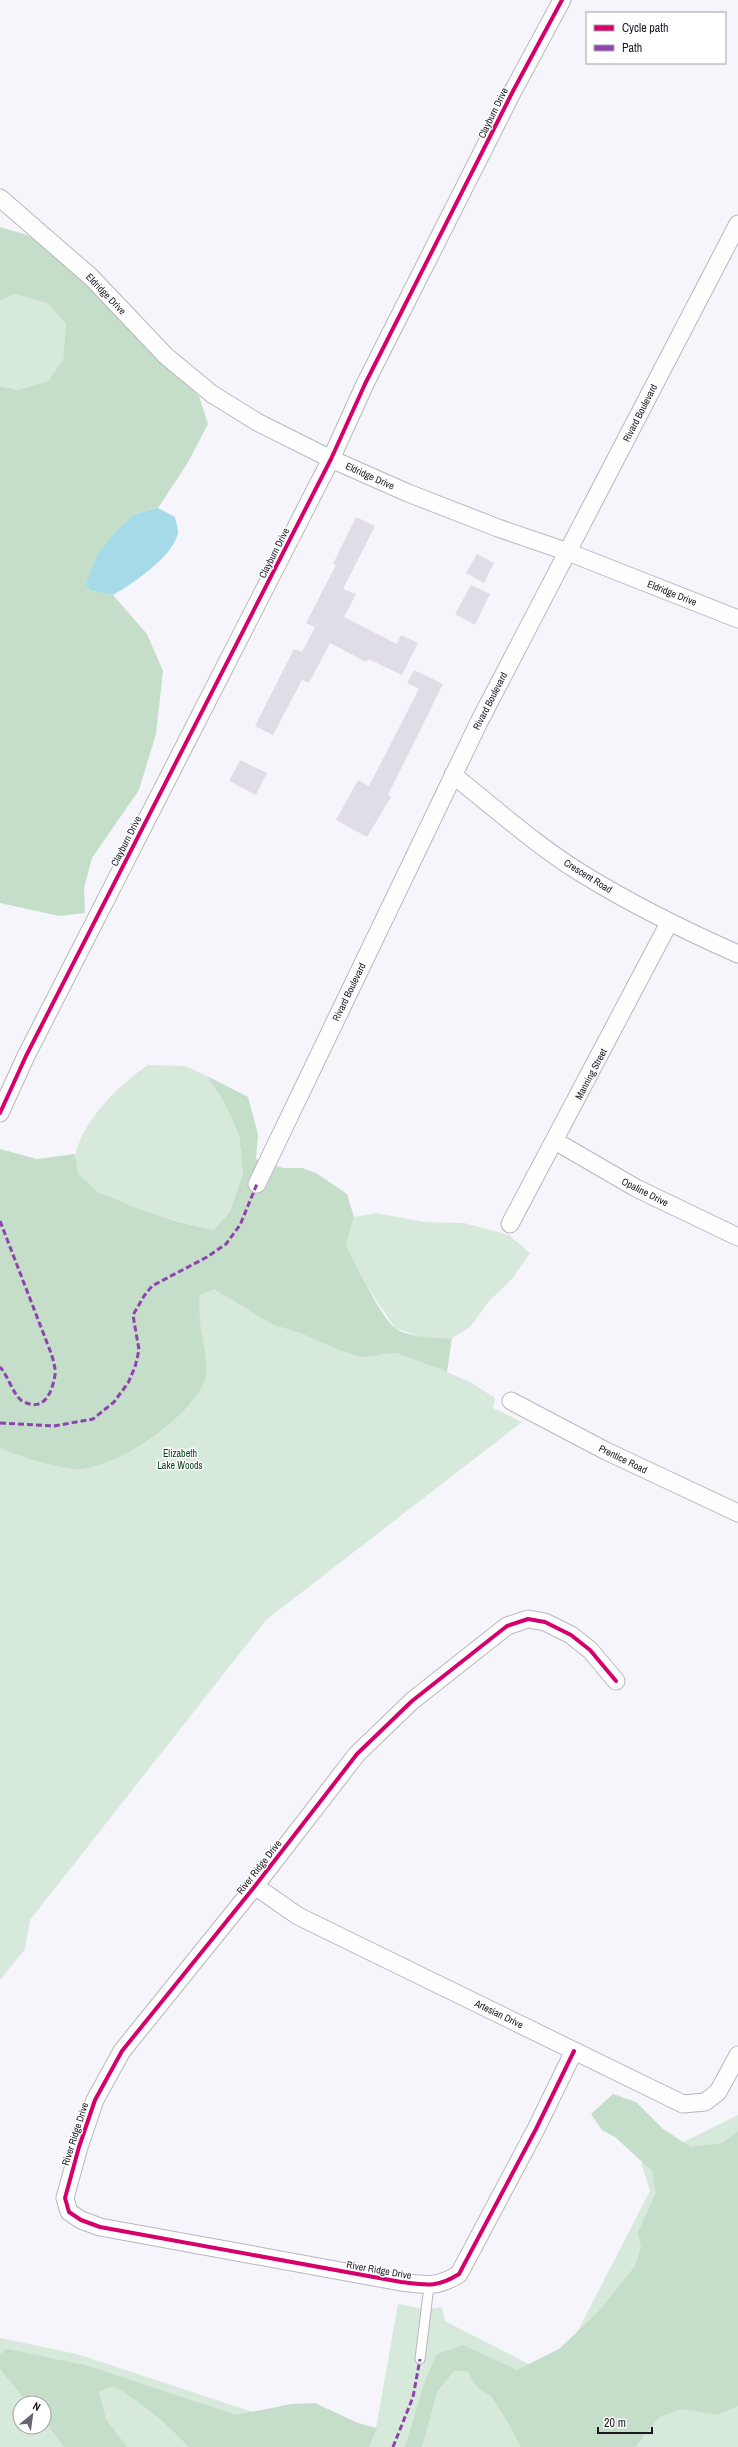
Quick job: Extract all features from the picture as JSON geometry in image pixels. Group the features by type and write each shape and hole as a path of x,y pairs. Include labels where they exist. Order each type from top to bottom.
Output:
{"street":[{"name":"Clayburn Drive","path":"0,1113 34,1042 330,459 365,384 513,91 562,0"},
{"name":"Eldridge Drive","path":"0,198 91,277 166,356 212,394 257,422 330,459 477,520 568,552 738,619"},
{"name":"Rivard Boulevard","path":"257,1184 453,775 738,225"},
{"name":"Crescent Road","path":"453,775 567,863 669,923 738,954"},
{"name":"Manning Street","path":"510,1224 669,923"},
{"name":"Opaline Drive","path":"555,1141 636,1188 738,1237"},
{"name":"Prentice Road","path":"511,1401 606,1451 738,1513"},
{"name":"River Ridge Drive","path":"574,2051 536,2129 459,2274 445,2283 429,2286 100,2227 81,2220 69,2212 65,2198 81,2140 95,2100 122,2051 255,1886 357,1754 412,1701 507,1626 528,1619 545,1622 571,1635 590,1650 616,1682"},
{"name":"Artesian Drive","path":"255,1886 298,1916 683,2104 705,2102 718,2092 736,2066"}],"lane":[{"path":"420,2359 429,2286"}],"green space":[{"path":"0,227 27,235 62,259 141,342 199,396 208,424 187,464 158,508 135,514 92,591 113,595 147,634 163,671 156,734 139,790 92,858 84,888 85,913 59,916 0,903 0,386 18,390 48,381 63,360 66,324 47,303 14,294 0,301"},
{"path":"14,294 47,303 66,324 63,360 48,381 18,390 0,386 0,301"},
{"path":"148,1065 185,1066 207,1076 224,1102 239,1135 243,1173 230,1212 213,1230 169,1219 126,1205 96,1190 78,1174 75,1155 80,1140 95,1115 115,1092"},
{"path":"207,1076 248,1097 258,1134 256,1159 283,1168 302,1168 316,1173 347,1194 354,1217 346,1245 382,1313 395,1328 407,1334 422,1337 452,1338 447,1372 396,1353 361,1357 334,1348 301,1333 274,1325 214,1289 199,1295 200,1322 206,1363 203,1385 182,1413 150,1439 115,1459 81,1469 64,1468 40,1462 16,1455 0,1448 0,1149 37,1159 75,1154 78,1174 98,1192 136,1208 175,1221 213,1230 230,1212 243,1173 239,1135 224,1102"},
{"name":"Elizabeth Lake Woods","path":"0,1173 381,1355 396,1353 472,1383 495,1398 493,1408 522,1422 266,1620 30,1920 25,1949 0,1980"},
{"path":"376,1213 424,1222 464,1223 509,1235 530,1253 512,1279 489,1301 470,1327 452,1338 428,1339 395,1328 367,1286 346,1245 354,1217"},
{"path":"613,2094 636,2102 663,2129 691,2147 722,2143 738,2131 738,2406 717,2415 682,2409 659,2417 635,2447 521,2447 509,2424 491,2396 477,2387 467,2371 454,2371 437,2392 422,2447 405,2447 426,2378 437,2354 463,2345 517,2370 559,2349 598,2312 635,2266 641,2247 638,2232 656,2193 652,2171 615,2137 602,2130 591,2114"},
{"path":"738,2115 738,2447 0,2447 0,2338 77,2354 274,2419 375,2434 398,2304 425,2309 442,2307 445,2321 554,2377 650,2191 641,2163"},
{"path":"7,2349 85,2365 236,2415 291,2404 315,2403 358,2423 377,2428 369,2447 189,2447 153,2414 124,2392 113,2386 99,2392 106,2419 127,2447 64,2447 52,2431 52,2395 21,2395 0,2369 0,2354"}],"water":[{"path":"158,508 175,517 178,533 175,542 169,551 161,560 131,584 113,595 92,591 86,585 98,553 117,531 135,514"}],"building":[{"path":"356,517 375,526 343,589 356,594 344,617 397,644 401,635 418,643 402,675 368,659 366,662 330,643 309,683 302,680 273,735 255,726 294,649 302,652 315,627 306,623 336,565 333,564"},
{"path":"477,554 494,563 484,583 466,573"},
{"path":"471,585 490,594 475,625 455,614"},
{"path":"414,670 443,684 388,795 391,797 367,837 336,820 358,780 369,786 419,689 407,683"},
{"path":"240,760 267,773 256,795 229,781"}],"marked path":[{"path":"0,1423 54,1426 93,1419 114,1402 128,1383 135,1367 139,1350 133,1315 144,1296 152,1286 207,1257 226,1244 240,1225 257,1184"},
{"path":"0,1221 53,1358 55,1375 52,1388 46,1399 41,1403 36,1405 22,1401 16,1395 0,1367"},
{"path":"393,2447 413,2397 420,2359"}],"cycle path":[{"path":"0,1113 26,1056 331,459 365,384 513,91 562,0"},
{"path":"574,2051 536,2129 459,2274 444,2282 431,2284 401,2282 100,2227 81,2220 69,2212 65,2198 79,2147 95,2100 122,2051 255,1886 357,1754 412,1701 474,1652 507,1626 528,1619 545,1622 571,1635 590,1650 616,1681"}]}
